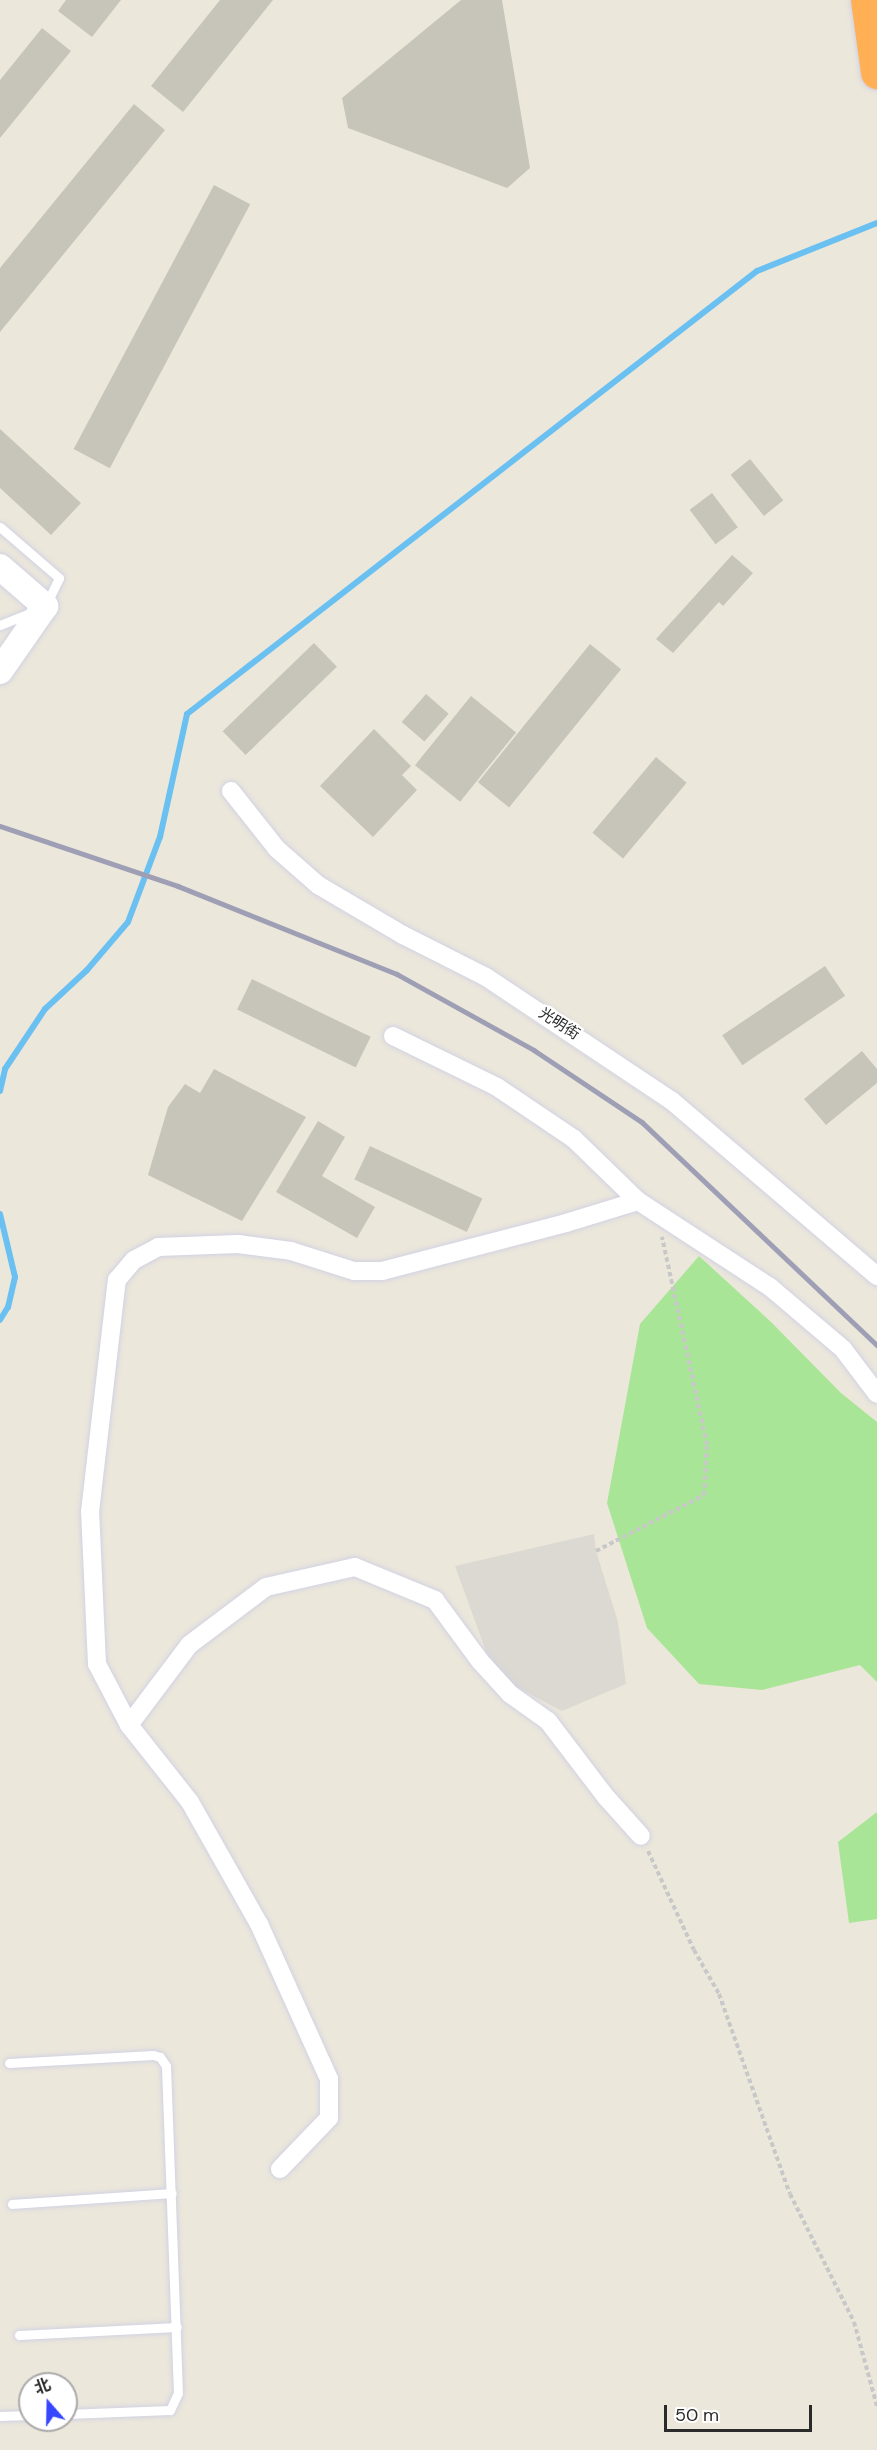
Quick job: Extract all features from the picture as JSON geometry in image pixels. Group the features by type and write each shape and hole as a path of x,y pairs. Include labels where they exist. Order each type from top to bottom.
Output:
{"highway":[{"path":"867,0 877,72"}],"main road":[{"path":"0,567 45,606 0,671"}],"street":[{"name":"光明街","path":"231,791 276,849 318,885 403,935 486,977 672,1101 877,1276"},
{"path":"393,1036 497,1087 574,1139 638,1201 770,1287 843,1349 877,1394"},
{"path":"280,2169 329,2118 329,2079 259,1924 190,1802 129,1725 97,1664 90,1512 117,1280 134,1260 158,1247 238,1244 291,1251 354,1271 382,1270 566,1223 638,1201"},
{"path":"129,1725 189,1646 266,1587 355,1567 435,1600 480,1661 510,1694 548,1721 606,1797 641,1836"}],"lane":[{"path":"0,526 59,578 45,606 0,625"},
{"path":"9,2063 153,2055 160,2057 166,2067 178,2393 170,2409 78,2413"},
{"path":"12,2204 172,2193"},
{"path":"19,2335 177,2327"},
{"path":"0,2416 18,2415"}],"path":[{"path":"596,1551 704,1495 707,1445 657,1213"},
{"path":"641,1836 694,1950 719,1994 790,2194 854,2322 877,2406"}],"green space":[{"path":"699,1256 771,1322 841,1393 877,1422 877,1682 860,1665 762,1690 699,1684 647,1628 607,1503 640,1324"},
{"path":"877,1812 877,1919 849,1923 838,1842"}],"shaded area":[{"path":"594,1534 596,1551 618,1622 626,1684 562,1711 495,1676 455,1566"}],"building":[{"path":"66,0 121,0 92,37 58,11"},
{"path":"220,0 273,0 183,112 151,86"},
{"path":"461,0 502,0 530,168 507,188 348,128 342,98"},
{"path":"42,28 71,51 0,138 0,80"},
{"path":"134,104 165,130 0,332 0,268"},
{"path":"214,185 250,204 110,468 74,449"},
{"path":"0,429 81,503 51,535 0,488"},
{"path":"750,459 783,500 764,516 731,475"},
{"path":"712,493 738,527 716,544 690,510"},
{"path":"732,555 753,573 723,606 719,602 673,653 656,639"},
{"path":"314,643 337,667 246,755 223,731"},
{"path":"590,644 621,669 509,808 478,782"},
{"path":"426,694 449,714 424,742 402,722"},
{"path":"471,696 516,733 460,802 415,765"},
{"path":"374,729 411,766 402,775 417,790 373,837 320,786"},
{"path":"656,757 687,783 623,859 592,833"},
{"path":"825,966 845,996 742,1065 722,1035"},
{"path":"252,979 371,1037 356,1067 237,1010"},
{"path":"862,1051 877,1069 877,1083 826,1125 804,1099"},
{"path":"214,1069 306,1117 242,1221 148,1175 168,1107 185,1084 200,1093"},
{"path":"318,1121 345,1137 322,1176 375,1207 357,1238 276,1192"},
{"path":"370,1146 482,1198 467,1232 354,1180"}],"waterway":[{"path":"0,1091 5,1069 45,1009 87,970 128,922 160,837 187,714 757,271 877,223"},
{"path":"0,1214 15,1277 8,1307 0,1320"}],"railway":[{"path":"0,826 178,886 397,974 534,1050 642,1122 877,1345"}]}
